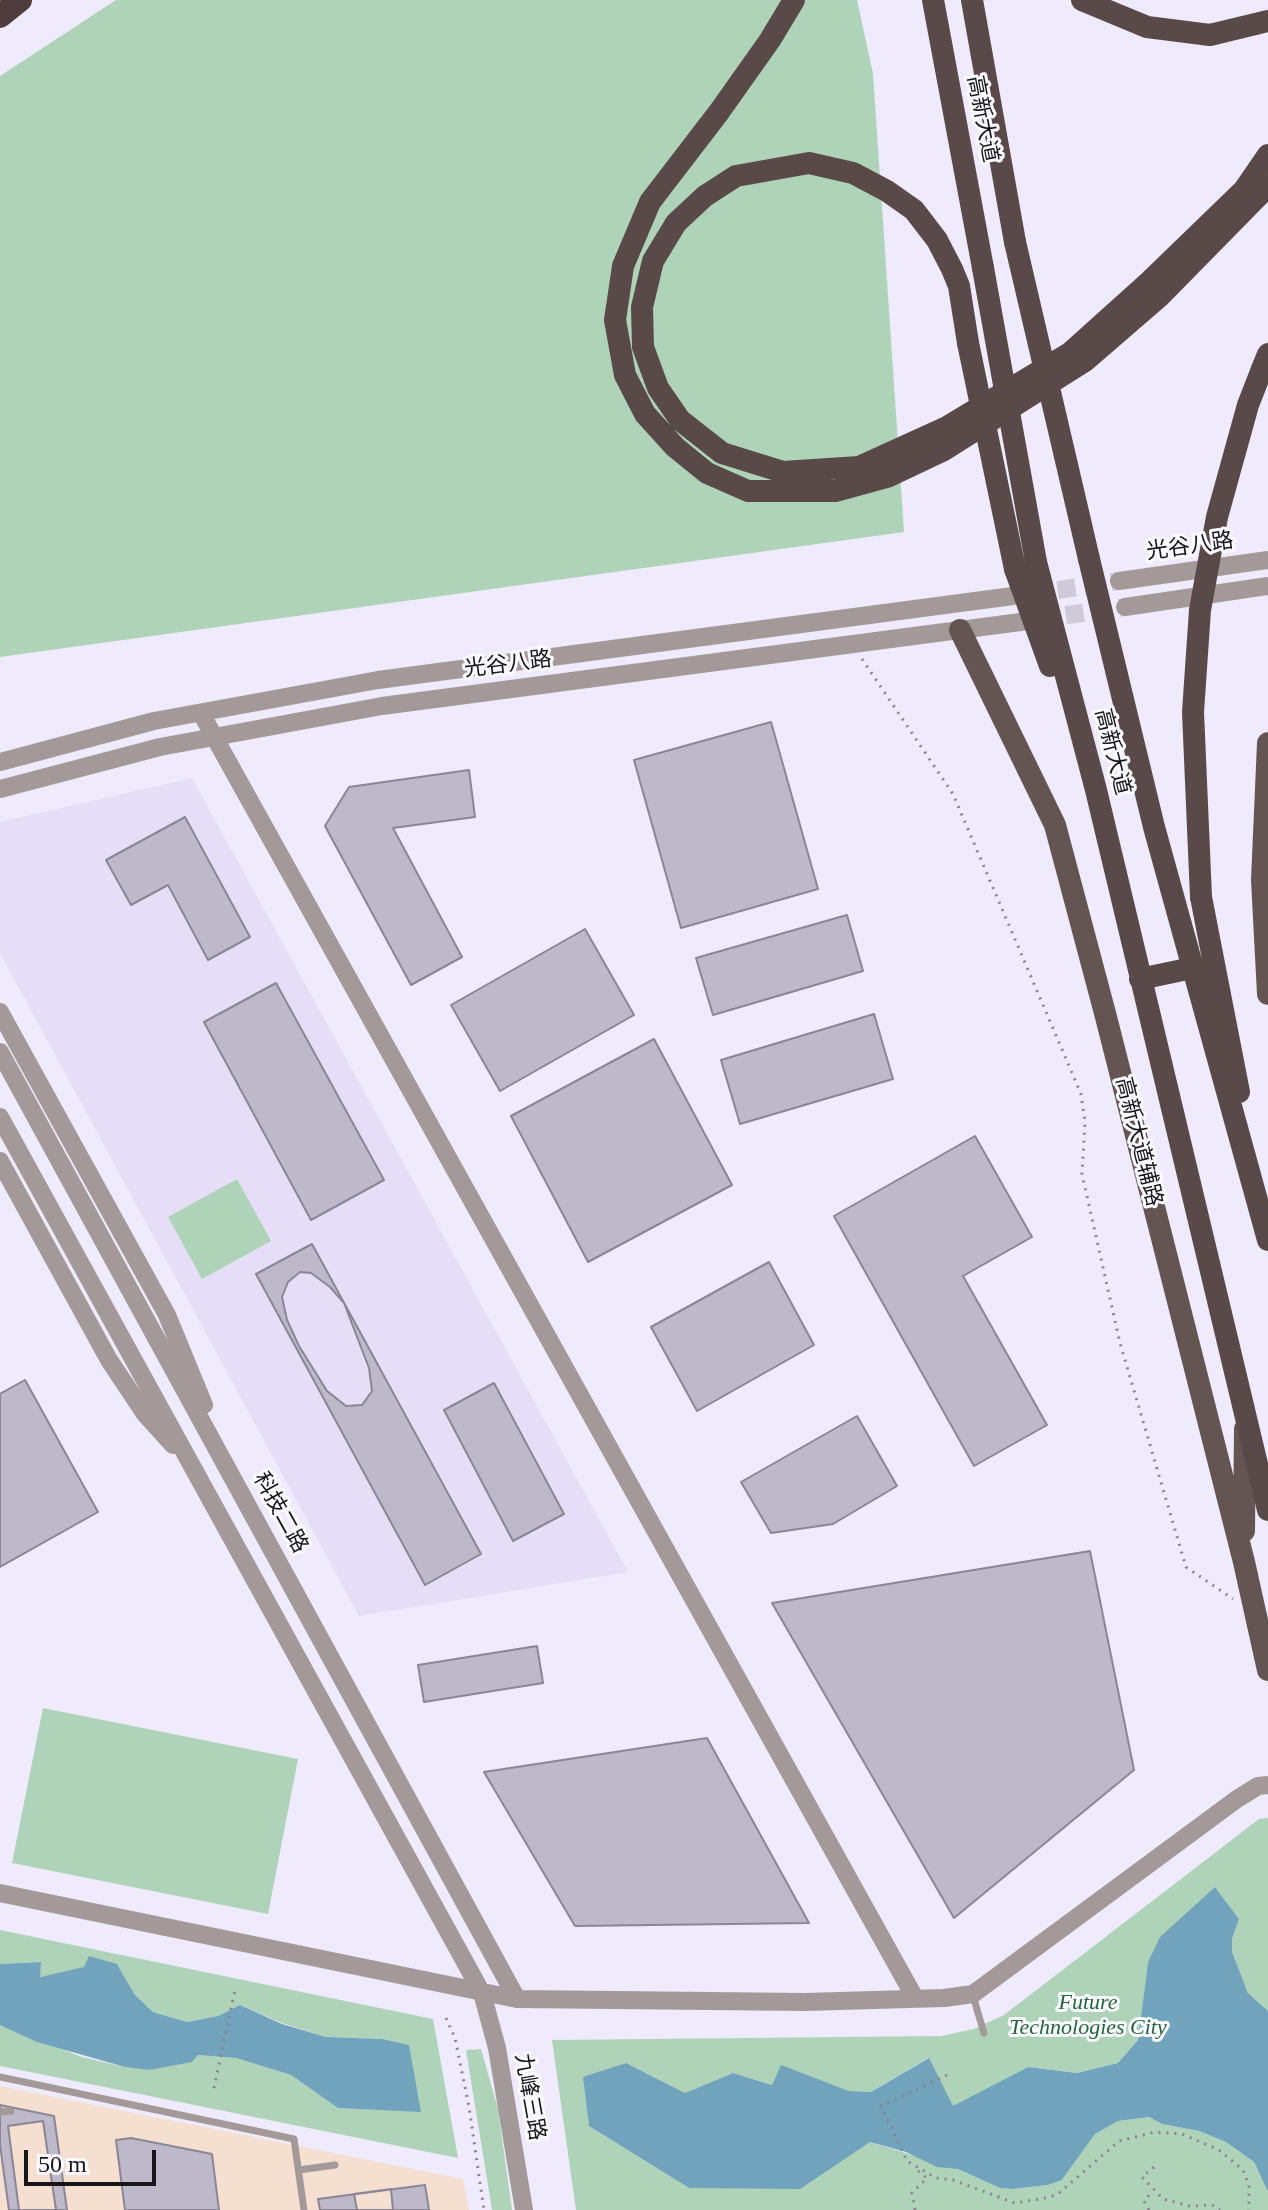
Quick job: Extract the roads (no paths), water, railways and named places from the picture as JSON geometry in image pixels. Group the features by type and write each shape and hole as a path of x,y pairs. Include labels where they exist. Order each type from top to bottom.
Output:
{"highway":[{"path":"0,16 20,0"},
{"path":"794,0 728,100 650,202 623,266 615,320 625,375 645,414 675,447 707,473 748,491 836,491 887,477 944,450 1085,361 1159,297 1268,186"},
{"name":"高新大道","path":"933,0 983,268 1025,566 1096,790 1268,1510"},
{"name":"高新大道","path":"972,0 1015,242 1089,559 1192,968 1268,1240"},
{"path":"1082,0 1147,27 1210,35 1268,21"},
{"path":"1025,566 968,343 959,286 937,240 914,210 853,173 809,163 736,176 705,196 676,223 653,261 642,307 643,347 658,388 680,420 722,453 783,472 859,467 947,427 1070,353 1244,190 1268,155"},
{"path":"1265,361 1248,405 1217,517 1200,610 1193,712 1201,897 1212,964 1268,1222"},
{"path":"1140,979 1192,968"}],"main road":[{"name":"高新大道辅路","path":"960,630 1055,825 1244,1562 1268,1670"},
{"path":"1268,743 1262,880 1268,994"},
{"path":"1244,1562 1245,1416"}],"street":[{"name":"光谷八路","path":"1119,581 1268,560"},
{"path":"1125,607 1268,586"},
{"name":"光谷八路","path":"0,762 154,721 378,680 1013,596"},
{"name":"光谷八路","path":"0,789 160,747 382,706 1028,621"},
{"path":"201,713 915,1998"},
{"path":"0,1012 167,1315 193,1375 220,1453"},
{"name":"科技二路","path":"0,1052 517,1999"},
{"path":"0,1117 482,1993"},
{"path":"0,1161 109,1360 145,1414 194,1469"},
{"path":"0,1893 517,1999 805,2002 973,1994 1237,1799 1258,1786 1268,1785"},
{"name":"九峰三路","path":"482,1993 497,2048 524,2210"}],"lane":[{"path":"973,1994 984,2033"},
{"path":"0,2077 294,2139 304,2210"},
{"path":"0,2112 11,2111"},
{"path":"299,2170 335,2165"}],"water":[{"path":"1215,1887 1239,1919 1232,1939 1232,1952 1248,1993 1268,2011 1268,2192 1254,2162 1226,2142 1199,2131 1162,2124 1149,2117 1118,2121 1095,2134 1062,2180 1048,2185 1012,2189 1000,2188 958,2169 937,2167 906,2152 870,2142 800,2189 689,2188 589,2126 583,2077 626,2063 685,2093 733,2073 772,2085 781,2065 849,2091 871,2092 929,2058 953,2106 1028,2067 1077,2073 1118,2063 1138,2040 1148,1962 1160,1937"},
{"path":"89,1956 117,1964 135,1995 153,2012 187,2022 218,2016 240,2005 282,2024 326,2037 382,2039 409,2045 421,2112 338,2108 291,2075 236,2058 198,2055 192,2062 149,2070 125,2067 37,2042 0,2025 0,1964 41,1962 40,1977 84,1967"}],"tunnel":[{"path":"1031,594 1119,581"},
{"path":"1039,619 1125,607"}],"park label":[{"name":"Future Technologies City","path":"1088,2016"}]}
